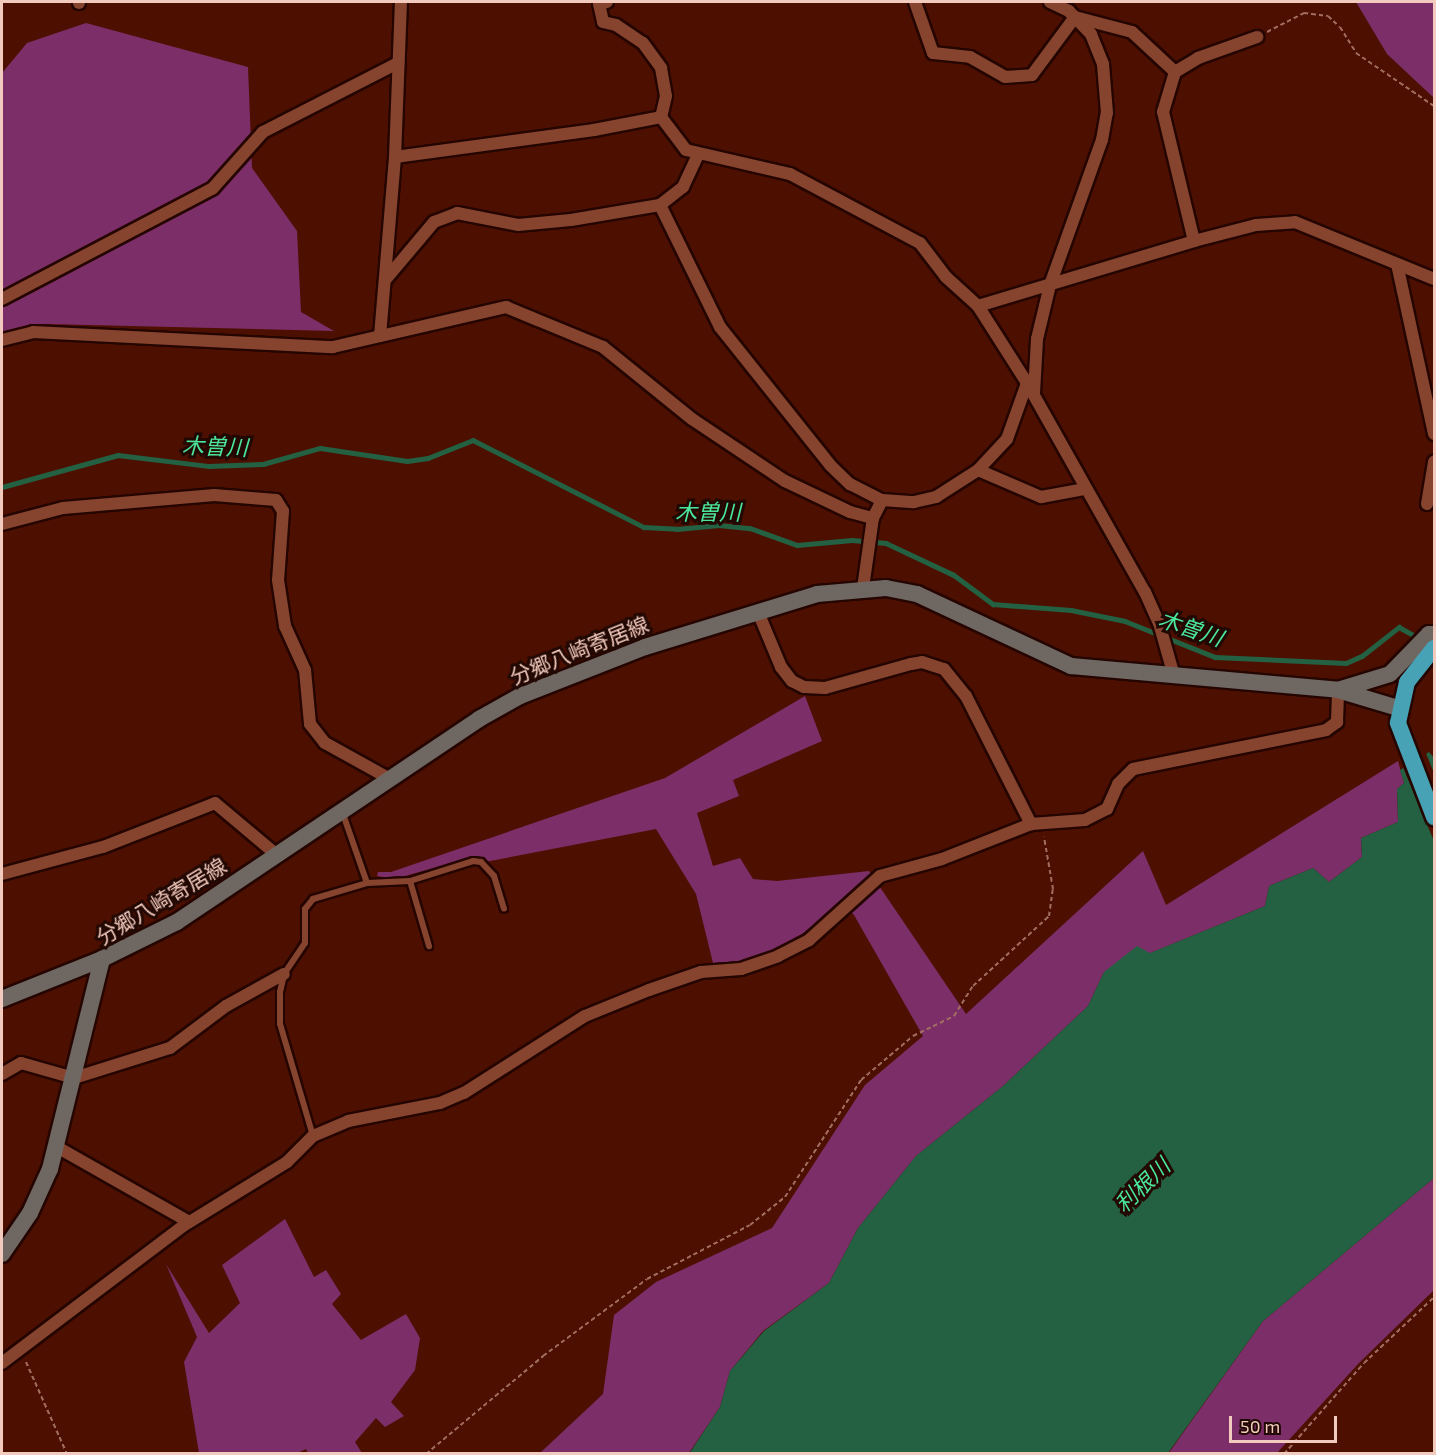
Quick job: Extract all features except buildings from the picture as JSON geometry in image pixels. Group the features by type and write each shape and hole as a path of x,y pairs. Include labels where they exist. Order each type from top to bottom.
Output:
{"highway":[{"path":"1428,644 1407,682 1398,708 1401,737 1434,817"}],"main road":[{"name":"分郷八崎寄居線","path":"2,1254 30,1214 57,1147 102,959 177,922 479,719 561,678 817,594 863,588 886,588 917,594 1071,666 1338,690 1398,708"},
{"path":"1338,690 1390,674 1428,644"},
{"path":"2,999 102,959"}],"street":[{"path":"380,336 395,157 401,2"},
{"path":"607,2 599,4 603,22 616,26 643,44 661,68 666,96 661,117"},
{"path":"915,2 933,53 970,57 1005,77 1032,75 1075,17"},
{"path":"1034,397 1033,364 1050,285 1102,140 1107,113 1103,64 1091,34 1075,17 1050,2"},
{"path":"1075,17 1132,32 1175,72"},
{"path":"1194,241 1163,112 1175,72 1198,58 1257,37"},
{"path":"2,299 213,188 263,132 398,63"},
{"path":"395,157 594,130 661,117"},
{"path":"661,117 686,150 698,155 790,174 920,243 946,278 978,306 1027,382 1159,623 1174,676"},
{"path":"386,279 434,222 457,213 518,225 571,220 660,205 682,186 698,155"},
{"path":"660,205 720,327 830,465 850,484 882,500 914,502 936,497 978,470 1007,439 1027,382"},
{"path":"978,306 1194,241 1256,225 1295,222 1434,279"},
{"path":"1397,264 1434,434"},
{"path":"2,340 33,332 333,347 506,307 603,347 692,419 786,481 872,524"},
{"path":"1427,504 1434,462"},
{"path":"978,470 1041,498 1085,489"},
{"path":"2,524 86,506 214,495 276,500 283,511 278,580 285,626 305,670 310,724 326,743 390,779"},
{"path":"863,588 872,524 882,500"},
{"path":"758,612 781,667 792,681 804,687 825,688 911,663 922,662 944,669 966,696 1036,825"},
{"path":"2,1363 189,1222 286,1162 314,1137 348,1121 440,1103 464,1093 585,1016 701,972 741,969 778,956 809,940 880,876 942,858 1036,825 1086,820 1107,809 1118,784 1133,769 1326,730 1337,722 1338,690"},
{"path":"2,874 103,848 215,803 277,855"},
{"path":"2,1074 21,1063 74,1078 170,1048 226,1006 284,974"},
{"path":"57,1147 189,1222"}],"lane":[{"path":"341,810 367,883"},
{"path":"314,1137 280,1024 284,974 305,943 305,909 313,899 367,883 410,880 481,862 494,876 504,909"},
{"path":"410,880 429,946"}],"path":[{"path":"1257,37 1304,13 1328,16 1340,27 1356,53 1434,106"},
{"path":"426,1454 543,1356 647,1279 750,1225 785,1197 861,1080 913,1036 954,1016 973,986 1049,916 1053,889 1036,825"},
{"path":"1284,1454 1364,1363 1434,1297"},
{"path":"20,1348 67,1454"}],"shaded area":[{"path":"1356,2 1434,2 1434,98 1387,54"},
{"path":"86,23 248,67 252,168 297,231 301,312 334,331 46,324 2,332 2,73 27,43"},
{"path":"805,696 822,741 733,780 739,796 697,813 713,866 740,858 753,879 777,881 869,871 966,1014 1143,851 1166,905 1398,761 1404,783 1397,789 1398,822 1361,838 1362,857 1329,882 1313,868 1269,886 1265,906 1104,972 1088,1006 1003,1086 916,1156 858,1228 829,1283 763,1331 730,1371 720,1407 689,1453 540,1453 603,1394 614,1315 656,1282 772,1228 865,1085 923,1036 854,915 842,904 802,934 751,962 714,967 696,894 656,829 485,862 478,856 394,879 377,876 378,872 391,872 665,778"},
{"path":"1434,1178 1434,1290 1359,1363 1277,1453 1168,1454 1263,1321"},
{"path":"285,1219 314,1277 326,1270 341,1294 332,1304 361,1340 406,1314 420,1338 415,1370 391,1402 404,1416 385,1427 376,1418 355,1442 362,1453 308,1453 306,1449 295,1454 199,1453 184,1362 197,1337 166,1264 209,1333 240,1303 222,1265"}],"water":[{"name":"利根川","path":"1429,752 1434,758 1434,1178 1263,1321 1168,1453 689,1454 720,1407 730,1371 764,1331 829,1283 858,1228 916,1156 1003,1086 1088,1006 1104,972 1137,946 1150,953 1265,906 1269,886 1313,868 1329,882 1362,857 1361,838 1398,822 1397,789 1404,783 1400,770"}],"pier":[{"path":"1425,751 1434,773 1434,841 1402,765"}],"waterway":[{"name":"木曽川","path":"2,487 118,455 209,466 263,464 320,448 407,461 428,458 473,440 644,527 677,529 719,525 750,528 797,545 852,540 886,543 954,575 993,604 1071,610 1125,621 1215,657 1346,663 1362,656 1399,627 1419,638"}]}
